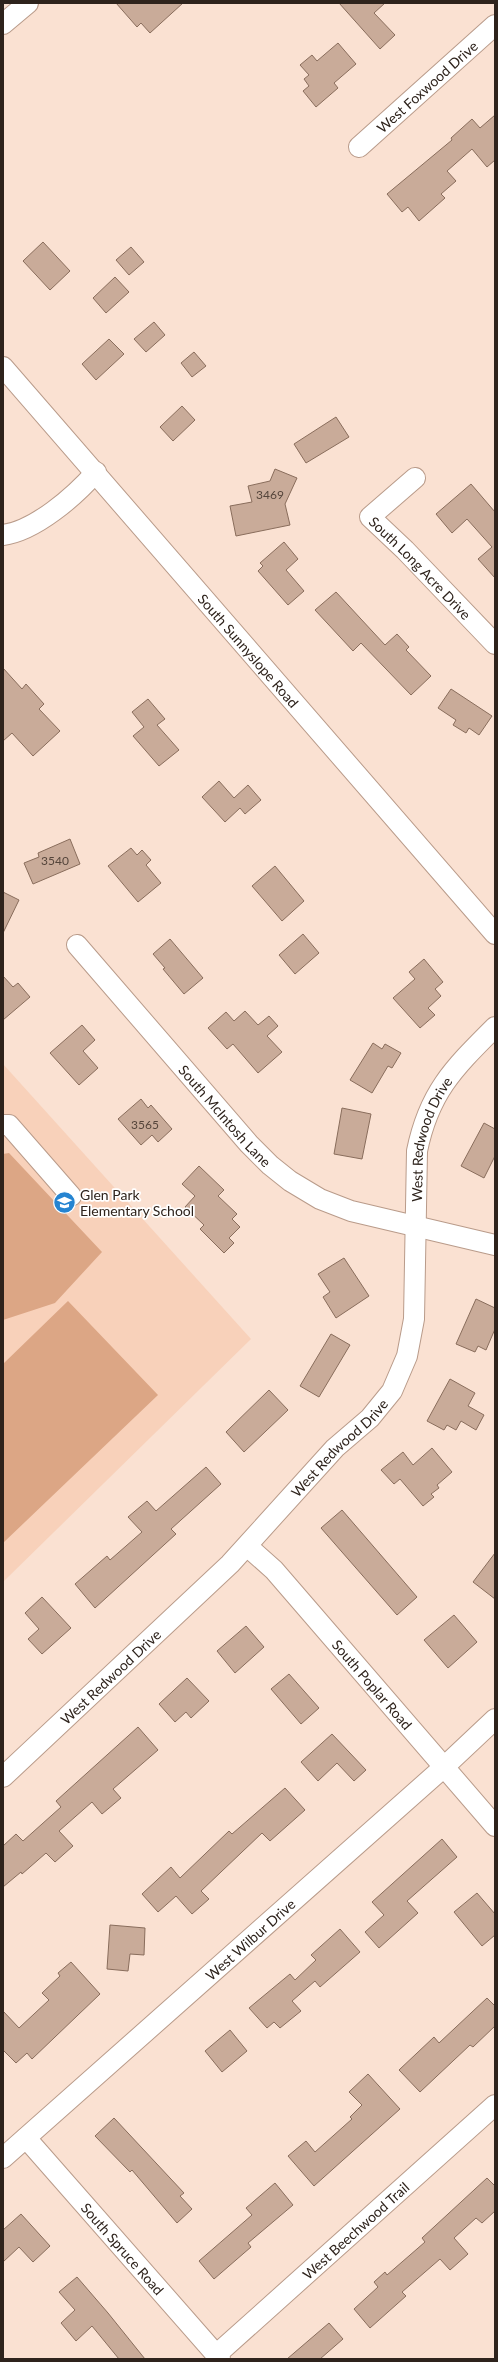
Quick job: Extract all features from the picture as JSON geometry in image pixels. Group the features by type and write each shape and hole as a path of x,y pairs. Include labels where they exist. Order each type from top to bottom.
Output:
{"street":[{"path":"3,24 28,3"},
{"name":"West Foxwood Drive","path":"358,147 495,25"},
{"name":"South Sunnyslope Road","path":"3,367 96,472 495,934"},
{"path":"3,535 35,523 84,486 96,472"},
{"name":"South Long Acre Drive","path":"415,478 370,517 406,550 495,644"},
{"name":"South McIntosh Lane","path":"77,944 270,1165 290,1181 320,1199 351,1211 415,1227 495,1244"},
{"name":"West Redwood Drive","path":"3,1777 247,1546 336,1448 374,1413 392,1391 407,1356 411,1342 414,1319 417,1151 427,1113 440,1087 458,1064 495,1027"},
{"path":"3,1125 8,1125 71,1196"},
{"name":"South Poplar Road","path":"247,1546 274,1570 495,1826"},
{"name":"West Wilbur Drive","path":"3,2158 444,1768 495,1719"},
{"name":"West Beechwood Trail","path":"218,2357 495,2105"},
{"name":"South Spruce Road","path":"26,2138 218,2357"}],"shaded area":[{"name":"Glen Park Elementary School","path":"3,1064 251,1339 3,1582"},
{"path":"9,1153 102,1252 55,1303 3,1320 3,1154"},
{"path":"68,1301 158,1395 3,1543 3,1364"}],"building":[{"path":"116,3 183,3 150,33 141,23 137,27"},
{"path":"339,3 385,3 374,13 395,35 380,49"},
{"path":"338,43 356,64 334,83 338,88 316,107 303,91 309,86 304,79 309,75 300,65 312,55 317,61"},
{"path":"495,115 495,160 487,167 472,149 447,171 456,181 441,194 445,198 419,221 408,207 402,212 387,194 452,140 451,138 472,119 480,128"},
{"path":"43,242 70,271 50,290 23,261"},
{"path":"131,247 144,262 129,275 116,260"},
{"path":"115,277 129,292 106,313 93,298"},
{"path":"154,322 165,335 146,352 134,339"},
{"path":"109,339 124,354 96,380 82,364"},
{"path":"194,352 206,366 192,377 181,363"},
{"path":"182,406 195,420 173,441 160,427"},
{"path":"336,417 349,437 306,463 294,444"},
{"path":"275,469 297,478 285,504 290,525 236,536 230,506 252,502 248,486 270,481"},
{"path":"471,484 495,512 495,578 478,559 492,547 467,519 452,533 436,514"},
{"path":"284,542 298,559 286,570 304,591 288,605 258,571 263,566 260,563"},
{"path":"336,592 385,645 397,634 409,647 406,650 431,676 411,695 361,643 353,651 315,610"},
{"path":"3,668 22,689 26,684 44,704 39,709 60,731 33,756 12,733 3,741"},
{"path":"451,689 492,716 479,735 469,728 466,733 453,725 456,720 438,708"},
{"path":"148,699 165,719 157,725 179,750 159,766 133,736 144,727 132,712"},
{"path":"219,781 234,798 248,785 261,800 245,814 240,808 225,822 202,797"},
{"path":"70,839 80,864 33,884 24,863 39,857 38,853"},
{"path":"131,848 137,855 142,850 151,860 146,865 161,883 138,902 108,866"},
{"path":"275,866 304,901 282,921 252,886"},
{"path":"3,892 19,900 3,933"},
{"path":"303,934 319,953 295,974 279,955"},
{"path":"170,939 203,978 184,994 163,969 165,968 153,954"},
{"path":"424,959 443,982 435,989 441,996 428,1008 435,1015 420,1028 393,998 415,979 409,972"},
{"path":"3,976 13,987 18,983 30,997 3,1020"},
{"path":"245,1011 258,1025 269,1016 278,1026 267,1036 282,1052 258,1073 233,1044 227,1049 208,1028 226,1012 234,1021"},
{"path":"82,1025 95,1040 83,1051 98,1068 79,1085 50,1053"},
{"path":"373,1043 382,1049 385,1044 401,1053 392,1068 388,1066 372,1093 350,1080"},
{"path":"141,1099 148,1108 151,1105 172,1129 158,1142 152,1135 141,1145 118,1119"},
{"path":"342,1108 371,1114 362,1159 334,1154"},
{"path":"484,1123 495,1129 495,1156 484,1178 461,1166"},
{"path":"199,1166 224,1190 218,1196 237,1214 232,1219 240,1227 229,1238 234,1243 224,1253 200,1229 204,1225 185,1207 195,1196 182,1184"},
{"path":"344,1258 369,1296 336,1318 323,1297 330,1292 318,1274"},
{"path":"476,1299 495,1308 495,1329 486,1350 478,1346 475,1352 456,1344"},
{"path":"331,1334 350,1345 319,1397 300,1386"},
{"path":"450,1379 475,1393 468,1406 484,1415 476,1430 461,1421 456,1430 447,1425 444,1430 427,1421"},
{"path":"269,1390 288,1410 244,1452 226,1432"},
{"path":"432,1448 452,1472 437,1485 439,1488 431,1494 434,1497 423,1506 400,1479 394,1484 381,1470 403,1452 413,1465"},
{"path":"206,1467 221,1484 171,1529 176,1534 95,1608 75,1584 107,1556 110,1560 142,1532 128,1517 147,1501 156,1511"},
{"path":"342,1510 417,1597 397,1615 321,1528"},
{"path":"495,1553 495,1599 473,1582"},
{"path":"42,1597 71,1628 42,1654 28,1639 39,1629 25,1613"},
{"path":"454,1615 477,1642 448,1668 424,1640"},
{"path":"246,1626 264,1647 235,1673 217,1651"},
{"path":"289,1674 319,1708 301,1724 271,1689"},
{"path":"187,1678 209,1701 191,1718 186,1712 175,1722 159,1704"},
{"path":"138,1727 158,1750 113,1789 121,1798 102,1814 92,1802 59,1831 73,1846 55,1862 46,1853 22,1874 21,1872 3,1887 3,1846 16,1834 23,1841 61,1807 56,1801"},
{"path":"332,1734 366,1770 354,1781 337,1763 318,1781 301,1762"},
{"path":"285,1788 305,1810 270,1841 262,1833 201,1891 209,1899 192,1914 176,1896 158,1912 142,1894 171,1867 180,1878 229,1831 232,1834"},
{"path":"442,1839 457,1857 407,1901 418,1913 379,1948 365,1932 384,1915 372,1902"},
{"path":"477,1893 495,1914 495,1935 482,1946 454,1912"},
{"path":"110,1925 145,1928 144,1955 130,1954 128,1971 107,1969"},
{"path":"340,1929 360,1952 320,1987 315,1981 292,2001 301,2011 280,2028 274,2022 267,2028 249,2008 290,1974 295,1980 316,1960 311,1955"},
{"path":"71,1962 100,1994 32,2059 27,2053 16,2063 3,2050 3,2011 19,2028 49,2000 42,1993 60,1976 58,1973"},
{"path":"487,1998 495,2006 495,2026 473,2047 470,2045 420,2092 399,2070 434,2037 439,2043"},
{"path":"230,2030 247,2051 222,2072 205,2051"},
{"path":"368,2074 400,2109 314,2186 288,2156 306,2141 315,2152 352,2119 350,2117 362,2105 349,2092"},
{"path":"114,2118 184,2193 180,2196 192,2209 177,2223 132,2170 130,2172 95,2136"},
{"path":"487,2178 495,2186 495,2211 482,2223 476,2218 454,2238 468,2254 450,2270 440,2259 402,2292 406,2296 370,2328 354,2309 378,2287 374,2282 385,2272 387,2275 425,2242 422,2238"},
{"path":"275,2183 293,2205 248,2243 251,2247 214,2279 199,2261 252,2215 246,2208"},
{"path":"21,2214 50,2246 33,2262 19,2247 3,2262 3,2230"},
{"path":"77,2277 145,2359 119,2359 92,2326 76,2341 61,2323 75,2310 59,2292"},
{"path":"329,2323 343,2339 320,2359 287,2359"}],"place":[{"name":"Glen Park Elementary School","path":"65,1202"}]}
